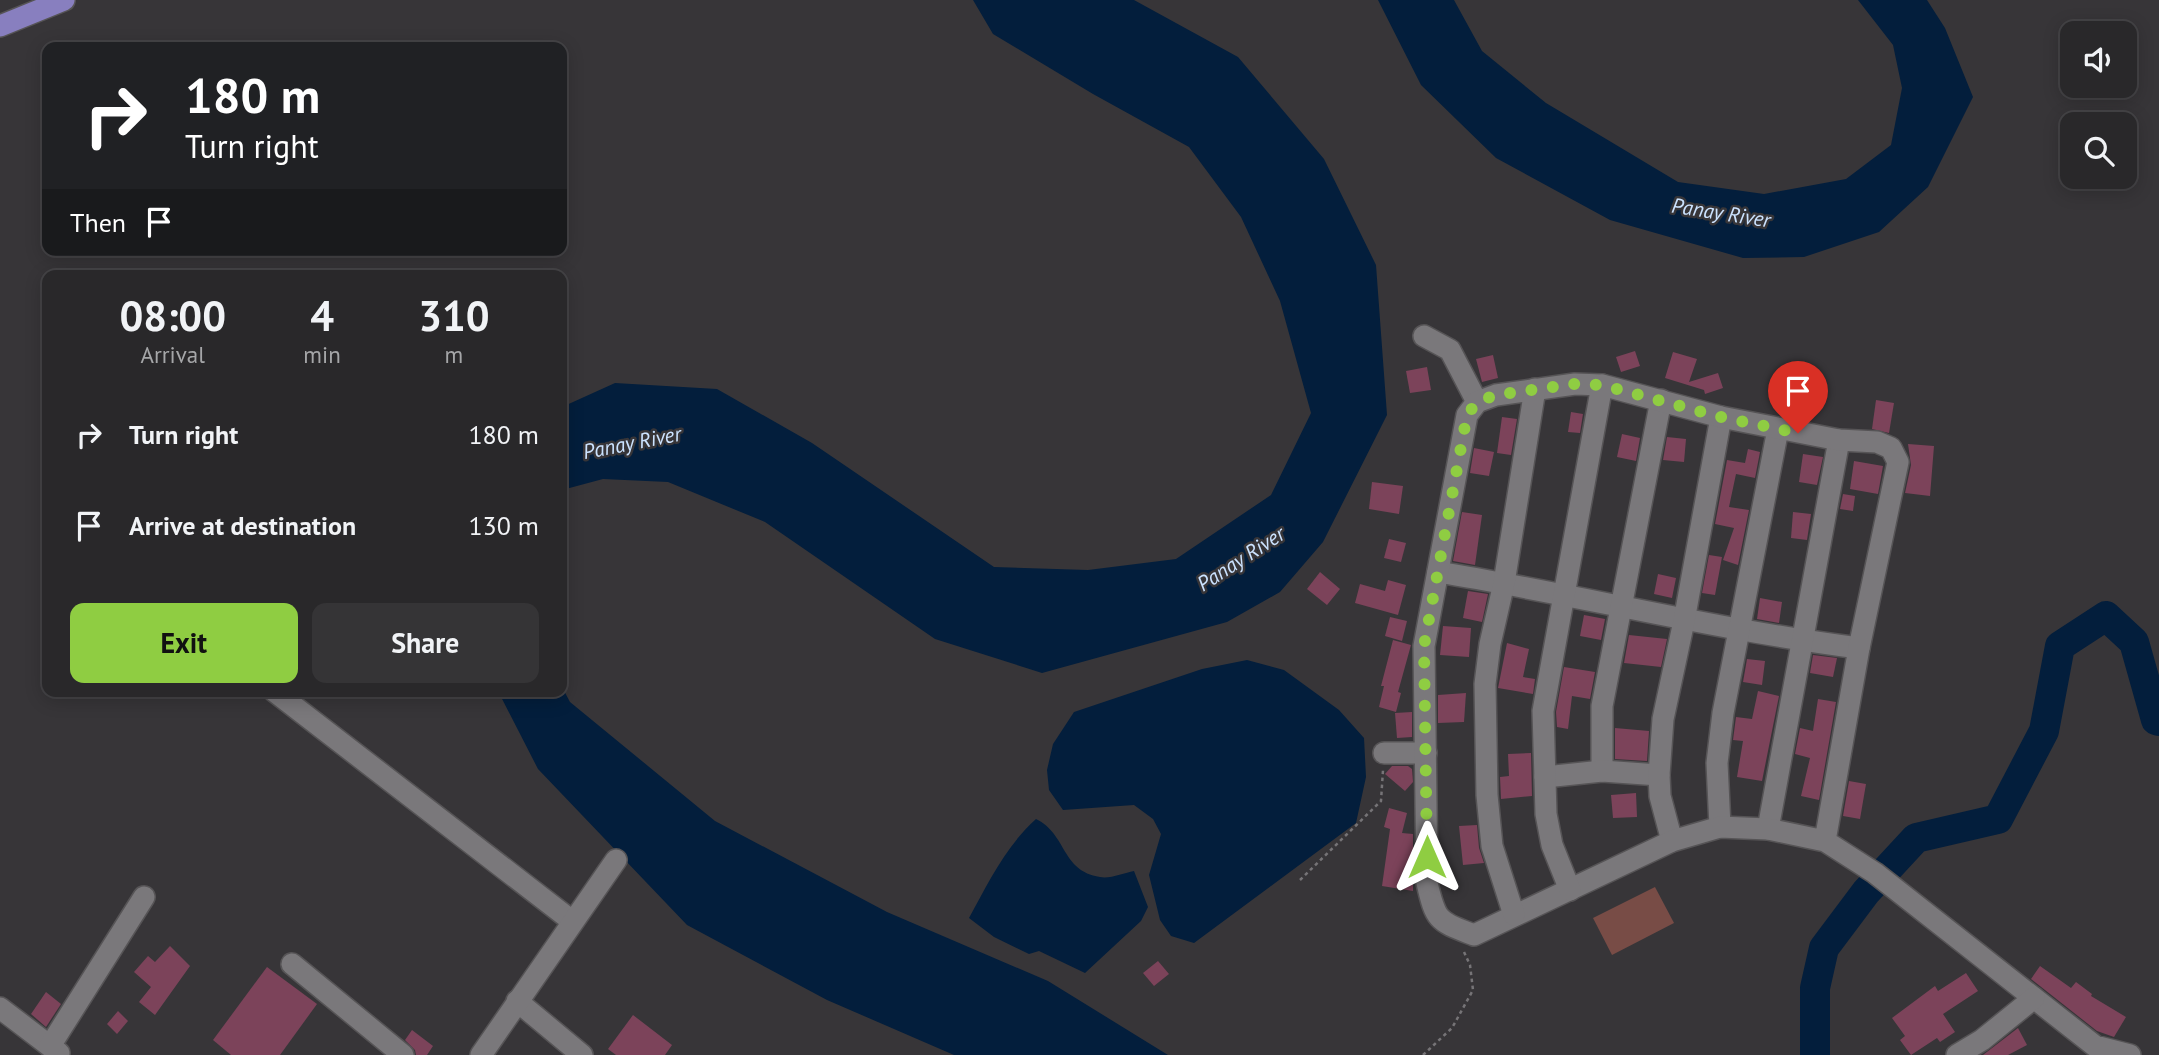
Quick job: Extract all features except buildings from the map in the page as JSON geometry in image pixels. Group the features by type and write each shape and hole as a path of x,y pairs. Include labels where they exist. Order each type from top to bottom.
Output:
{"main road":[{"path":"0,26 64,0"}],"street":[{"path":"1424,336 1450,350 1477,402"},
{"path":"1825,841 1859,648 1898,462 1891,449 1877,442 1839,440 1721,417 1602,385 1575,384 1535,389 1496,395 1477,402 1467,415 1424,646 1427,883 1432,905 1442,922 1475,935 1672,841 1720,827 1768,829 1825,841 1899,890 2034,998 2095,1051 2130,1055"},
{"path":"1570,890 1552,845 1546,814 1543,711 1602,385"},
{"path":"1514,915 1492,846 1487,795 1485,684 1535,389"},
{"path":"1602,771 1602,706 1661,400"},
{"path":"1672,841 1660,796 1658,775 1663,719 1685,621 1721,417"},
{"path":"1720,827 1717,763 1723,713 1778,429"},
{"path":"1768,829 1839,440"},
{"path":"1438,572 1564,594 1685,621 1859,648"},
{"path":"290,697 572,921"},
{"path":"1384,753 1426,752"},
{"path":"1545,777 1602,771 1658,775"},
{"path":"481,1055 616,860"},
{"path":"0,1007 56,1051 144,897"},
{"path":"292,964 403,1055"},
{"path":"1957,1055 1987,1047 2034,998"},
{"path":"517,1001 582,1055"}],"path":[{"path":"1300,880 1381,801 1384,753"},
{"path":"1423,1055 1452,1028 1474,990 1471,965 1452,926"}],"shaded area":[{"path":"1655,887 1674,923 1612,955 1593,918"}],"water":[{"name":"Panay River","path":"973,0 1134,0 1238,57 1324,159 1376,265 1387,415 1323,542 1280,592 1227,622 1042,673 935,639 765,522 668,482 603,479 567,489 567,405 615,383 717,389 812,443 994,567 1088,570 1176,559 1271,495 1311,413 1280,301 1241,217 1189,147 993,34"},
{"name":"Panay River","path":"1378,0 1454,0 1482,51 1546,103 1678,182 1764,194 1846,179 1891,145 1902,88 1893,45 1858,0 1927,0 1945,28 1973,97 1928,187 1879,232 1804,257 1743,258 1610,220 1496,158 1421,85"},
{"path":"1247,660 1284,670 1339,710 1364,738 1366,777 1356,823 1194,943 1171,936 1160,920 1149,875 1161,834 1153,819 1134,805 1063,810 1049,790 1047,770 1053,744 1074,712 1202,669"},
{"path":"567,696 570,702 715,821 887,912 1048,981 1168,1055 954,1055 827,1000 687,925 538,769 501,697"},
{"path":"1036,819 1054,834 1078,868 1087,873 1108,877 1134,871 1148,907 1141,921 1085,973 1039,951 1029,954 994,937 969,918 1007,853"}],"waterway":[{"path":"1815,1055 1815,988 1824,948 1866,892 1916,838 1998,819 2044,731 2060,646 2106,616 2134,642 2156,720 2159,721"}],"route":[{"path":"1427,857 1424,646 1467,415 1477,402 1496,395 1535,389 1575,384 1602,385 1721,417 1798,433"}]}
